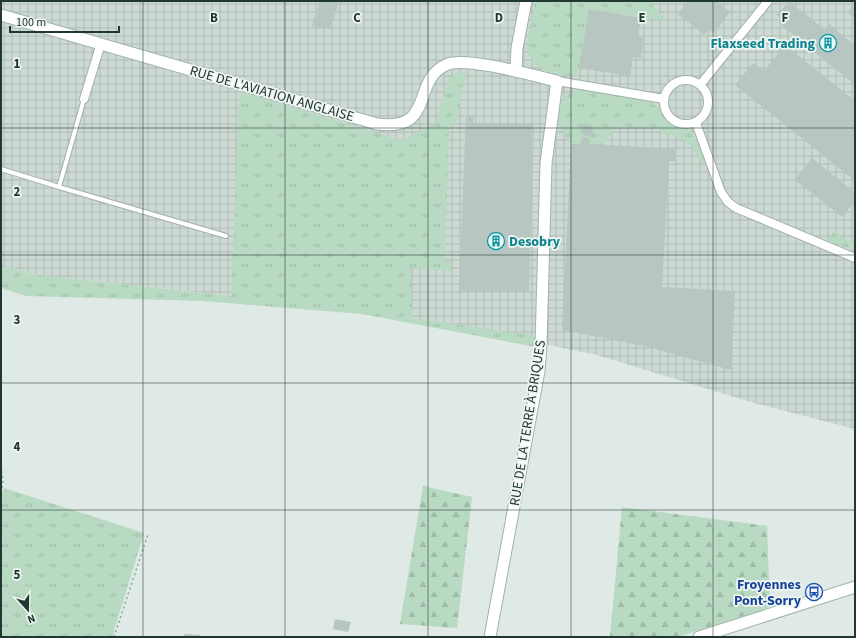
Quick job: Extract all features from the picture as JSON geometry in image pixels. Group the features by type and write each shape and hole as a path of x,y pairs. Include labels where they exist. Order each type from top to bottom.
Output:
{"main road":[{"path":"526,1 517,48 516,70 557,82"},
{"name":"RUE DE L'AVIATION ANGLAISE","path":"1,15 377,124 393,126 406,123 415,114 433,75 441,67 450,63 465,62 516,70"},
{"name":"RUE DE LA TERRE À BRIQUES","path":"490,637 539,371 542,345 546,163 557,82"},
{"path":"699,637 855,587"}],"street":[{"path":"700,85 768,1"},
{"path":"84,99 101,43"},
{"path":"688,80 700,85 705,89 709,102 705,114 696,123 682,124 676,122 666,112 664,99 670,87 675,83 688,80"},
{"path":"557,82 664,99"},
{"path":"696,123 720,192 728,202 736,208 855,258"}],"lane":[{"path":"59,187 84,99"},
{"path":"1,169 226,236"}],"path":[{"path":"1,466 1,492"},
{"path":"114,637 148,534"}],"shaded area":[{"path":"1,1 855,1 855,429 754,403 597,355 439,322 232,296 37,275 1,265"}],"green space":[{"path":"535,1 655,1 652,4 667,21 589,9 577,77 555,74 548,72 535,64 528,51 529,33"},
{"path":"466,72 456,124 449,126 445,261 452,262 450,271 410,268 413,318 536,336 536,347 362,314 203,301 26,296 1,288 1,265 37,275 231,296 239,99 242,92 401,140 436,123 450,75"},
{"path":"582,88 632,96 651,102 661,109 668,119 692,132 705,159 701,164 694,150 686,142 675,136 660,133 659,128 617,127 603,145 571,144 557,121 558,115 561,104 567,96 570,93"},
{"path":"834,231 851,243 855,240 855,250 828,241"},
{"path":"423,486 472,497 457,628 400,624"},
{"path":"4,488 144,533 112,637 1,637 1,497"},
{"path":"622,507 767,526 770,607 678,637 610,637"}],"building":[{"path":"320,1 339,1 331,29 312,26"},
{"path":"688,1 717,1 730,12 714,33 709,29 704,35 678,14"},
{"name":"Flaxseed Trading","path":"789,1 825,30 829,24 853,44 855,42 855,85 779,23 781,19 777,15"},
{"name":"Flaxseed Trading","path":"855,3 855,18 848,13"},
{"path":"589,9 641,18 638,37 644,38 641,58 633,57 630,76 579,68"},
{"path":"785,45 855,101 855,181 735,85 753,63 764,71"},
{"name":"Desobry","path":"466,116 474,116 473,123 534,125 529,291 459,291"},
{"path":"589,124 592,125 592,135 585,136 582,135 581,128 582,125"},
{"path":"582,137 589,138 589,144 676,149 675,161 669,161 662,287 735,291 731,370 645,346 562,330 571,144 581,144"},
{"path":"812,158 855,193 855,201 842,217 795,180"},
{"path":"335,619 351,622 348,632 333,629"},
{"path":"184,634 200,635 200,637 184,637"}],"place":[{"name":"Flaxseed Trading","path":"828,43"},
{"name":"Desobry","path":"496,241"},
{"name":"Froyennes Pont-Sorry","path":"814,592"}]}
